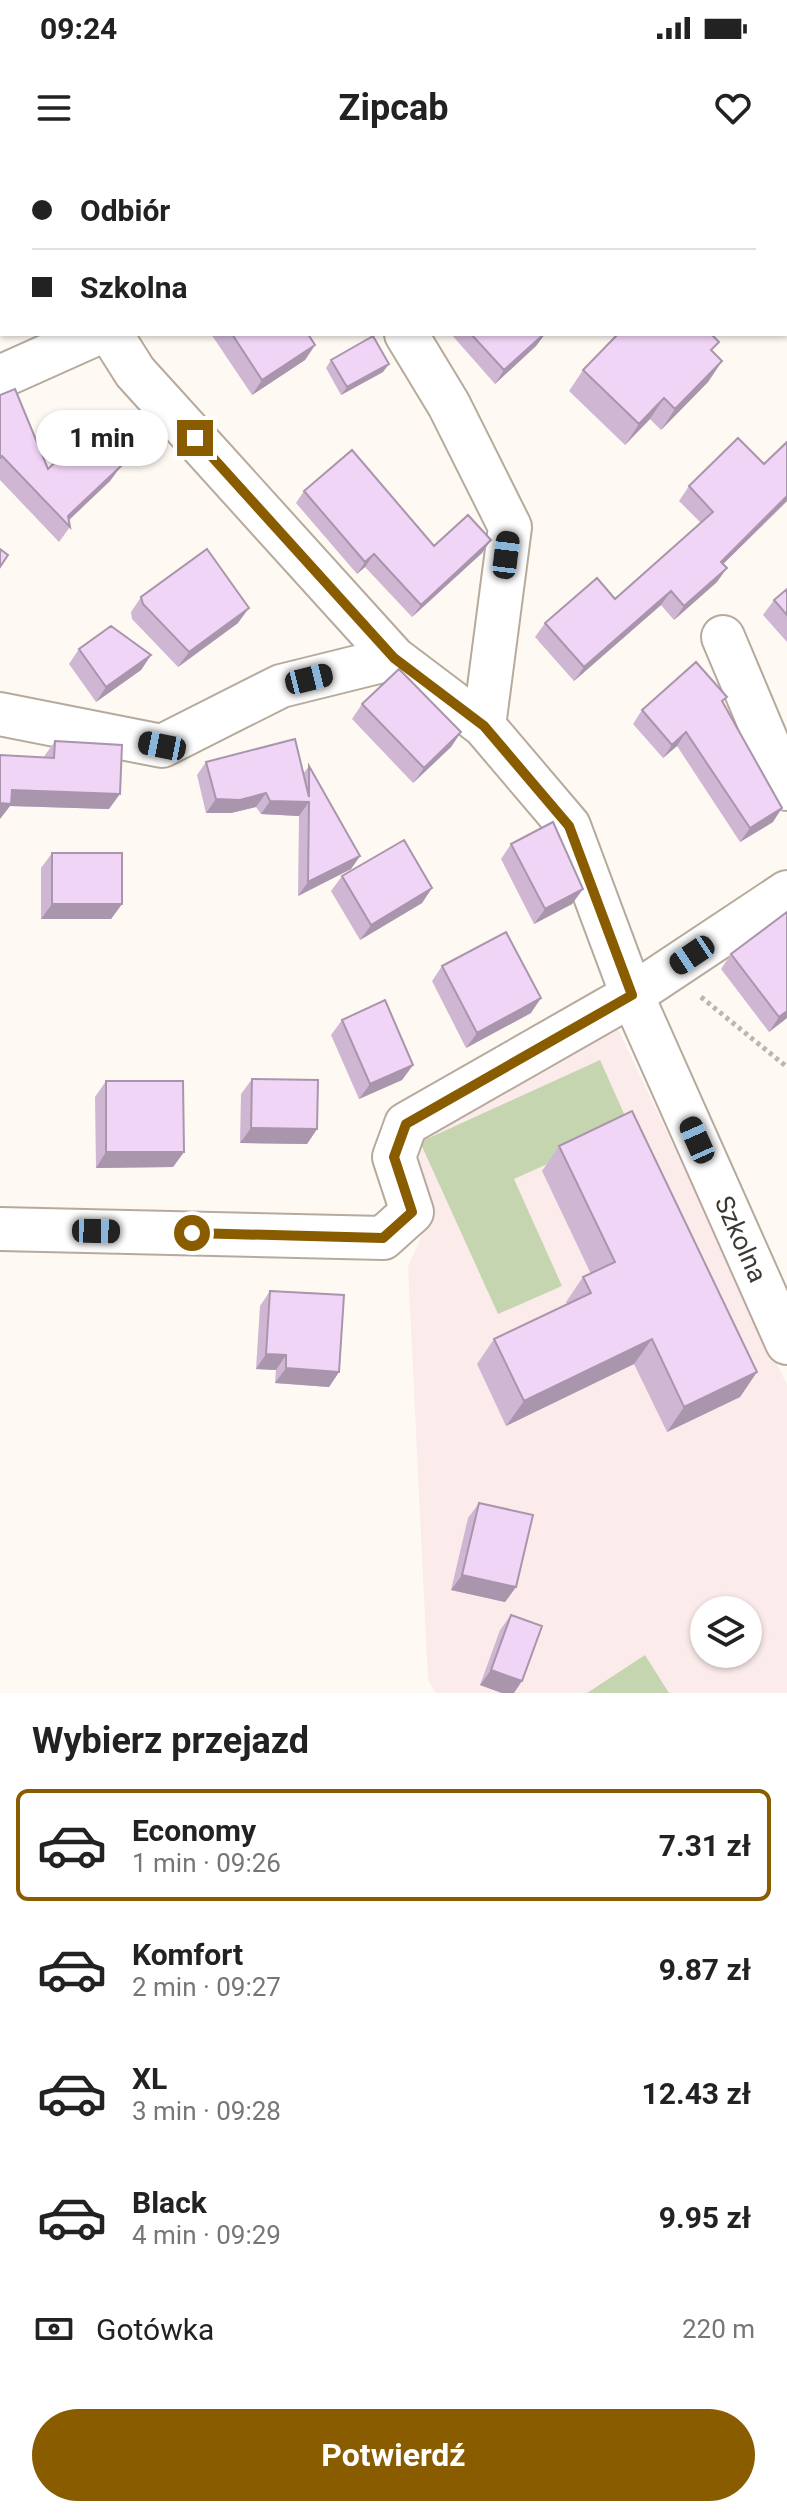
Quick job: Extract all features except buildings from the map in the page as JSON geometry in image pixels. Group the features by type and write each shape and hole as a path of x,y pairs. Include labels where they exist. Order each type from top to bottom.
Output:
{"street":[{"path":"0,377 92,336"},
{"name":"Szkolna","path":"112,336 135,372 394,658 484,726 569,826 632,995 787,1343"},
{"path":"407,336 449,405 510,527 484,726"},
{"path":"723,637 787,789"},
{"path":"0,714 162,746 281,686 394,658"},
{"path":"0,1229 383,1238 412,1212 394,1157 406,1124 632,995 787,892"}],"path":[{"path":"669,971 787,1067"}],"shaded area":[{"path":"598,987 787,1385 787,1693 436,1693 428,1680 408,1267 431,1213 384,1113"}],"green space":[{"path":"600,1060 630,1127 514,1179 562,1286 498,1314 420,1142"},
{"path":"645,1655 669,1693 587,1693"}],"route":[{"path":"192,1233 383,1238 412,1212 394,1157 406,1124 632,995 569,826 484,726 394,658 195,438"}]}
